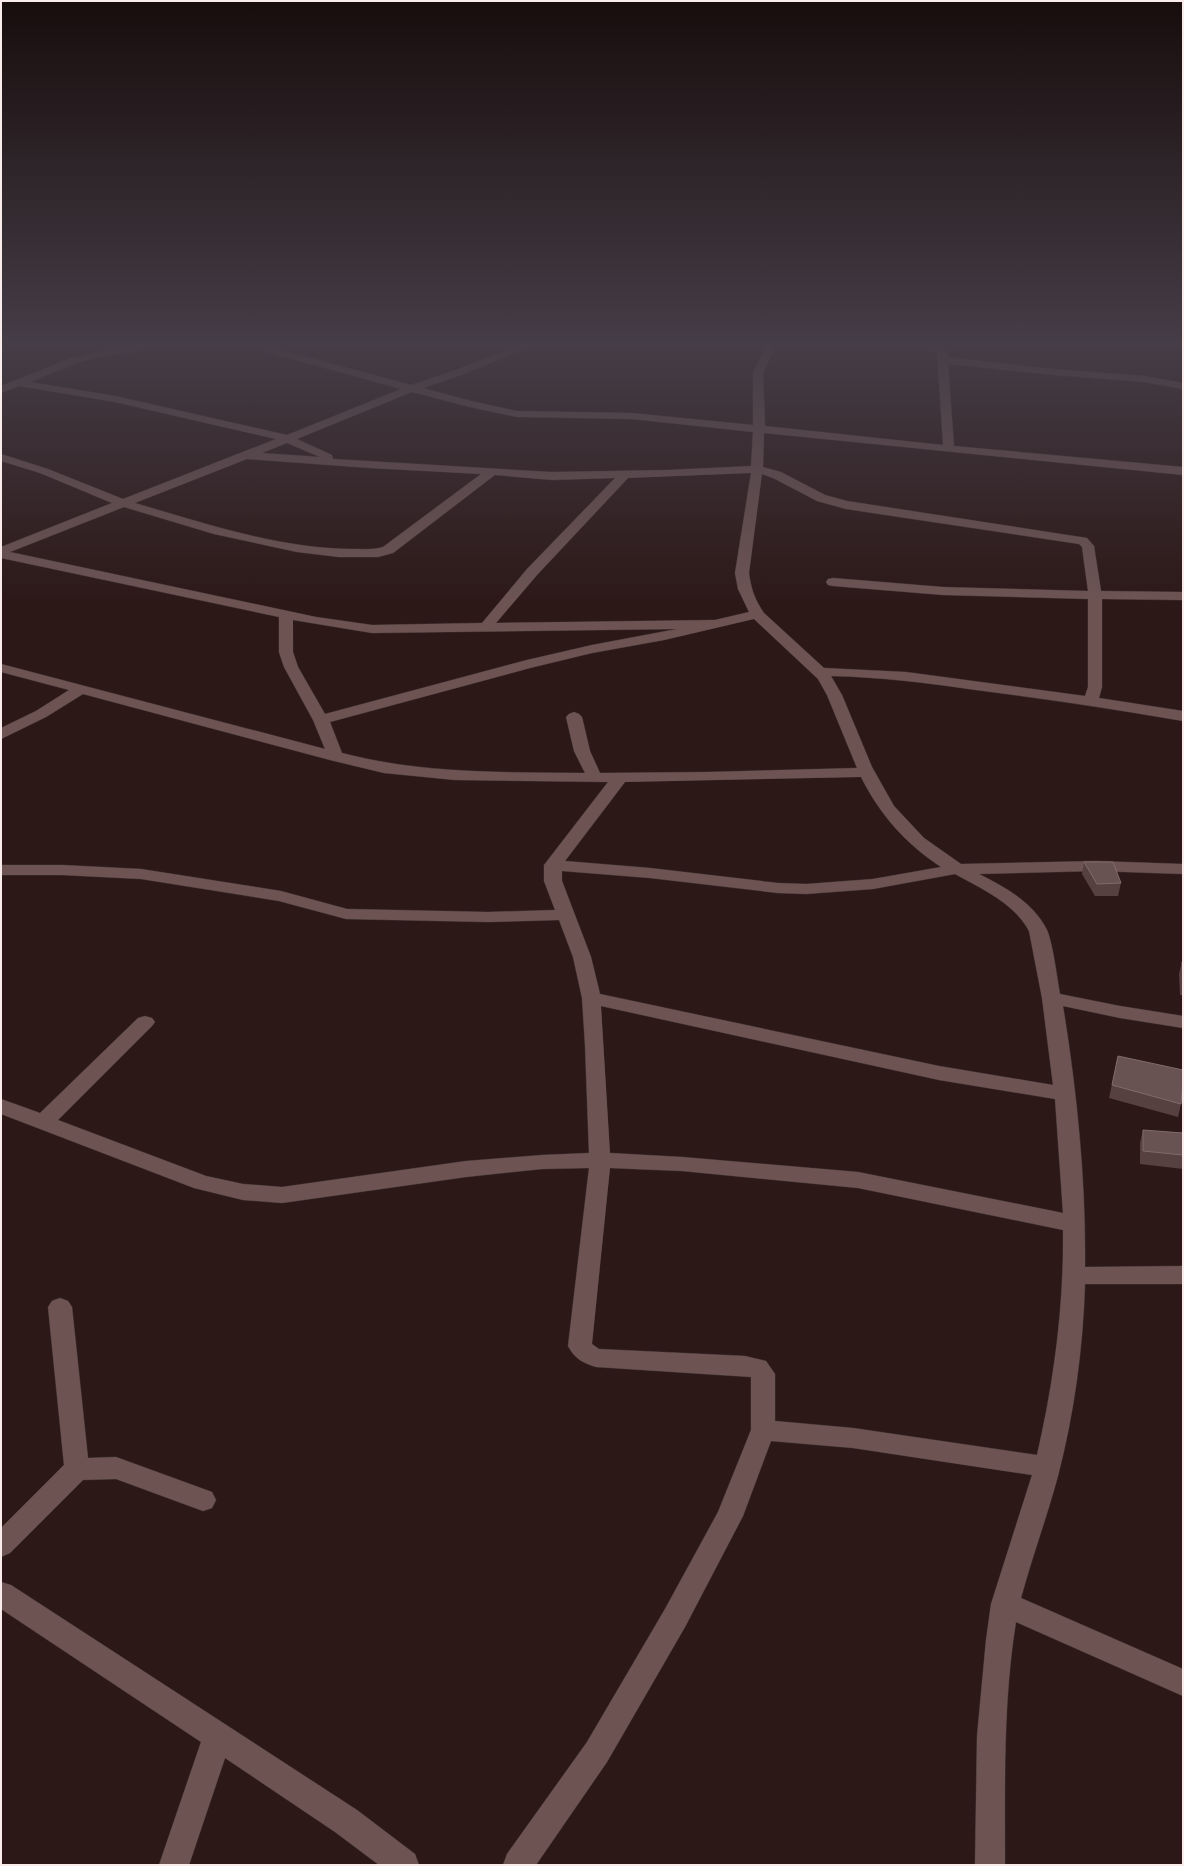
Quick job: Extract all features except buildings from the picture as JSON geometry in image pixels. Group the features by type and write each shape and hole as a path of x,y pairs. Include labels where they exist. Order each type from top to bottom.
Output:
{"street":[{"path":"241,428 288,439 330,458 346,463"},
{"path":"1,552 315,428"},
{"path":"750,428 1183,471"},
{"path":"948,428 949,449"},
{"path":"759,429 757,469 742,563 742,583 751,607 798,653 821,672 832,693 866,772 882,801 896,820 935,856 1009,900 1024,912 1037,928 1053,998 1064,1094 1075,1224 1074,1276 1062,1392 1047,1467 1005,1604 996,1663 991,1728 990,1865"},
{"path":"245,455 552,476 625,475 757,469 777,475 821,498 846,505 1083,541 1088,546 1095,595 1095,687 1091,701"},
{"path":"1,457 44,471 122,503 218,531 297,548 339,553 378,552 388,550 492,472"},
{"path":"485,628 532,572 625,475"},
{"path":"1,552 343,626 372,629 715,624"},
{"path":"833,582 943,591 1183,596"},
{"path":"286,614 286,652 290,667 321,720 336,756"},
{"path":"321,720 527,664 757,614"},
{"path":"1,668 380,768 441,775 595,778 751,777 866,772"},
{"path":"821,672 862,672 884,674 1091,701 1183,716"},
{"path":"1,734 41,714 81,690"},
{"path":"574,717 582,751 595,778"},
{"path":"518,1865 597,1752 676,1618 730,1516 763,1430 763,1374 758,1368 596,1358 586,1354 580,1346 600,1160 595,1045 591,998 582,957 553,881 553,865 620,778"},
{"path":"553,865 650,873 806,890 873,884 957,869 1096,866 1183,869"},
{"path":"4,874 62,870 141,874 281,896 346,914 488,917 565,915"},
{"path":"591,998 939,1073 1064,1094"},
{"path":"1053,998 1120,1012 1183,1022"},
{"path":"44,1122 145,1022"},
{"path":"1,1106 202,1183 243,1192 282,1195 466,1169 542,1162 600,1160 682,1164 858,1180 1075,1224"},
{"path":"1074,1276 1183,1274"},
{"path":"60,1307 77,1469"},
{"path":"763,1430 860,1439 1047,1467"},
{"path":"1,1545 77,1469 116,1468 203,1500"},
{"path":"1,1594 346,1821 404,1865"},
{"path":"1005,1604 1183,1683"},
{"path":"174,1865 217,1737"}]}
